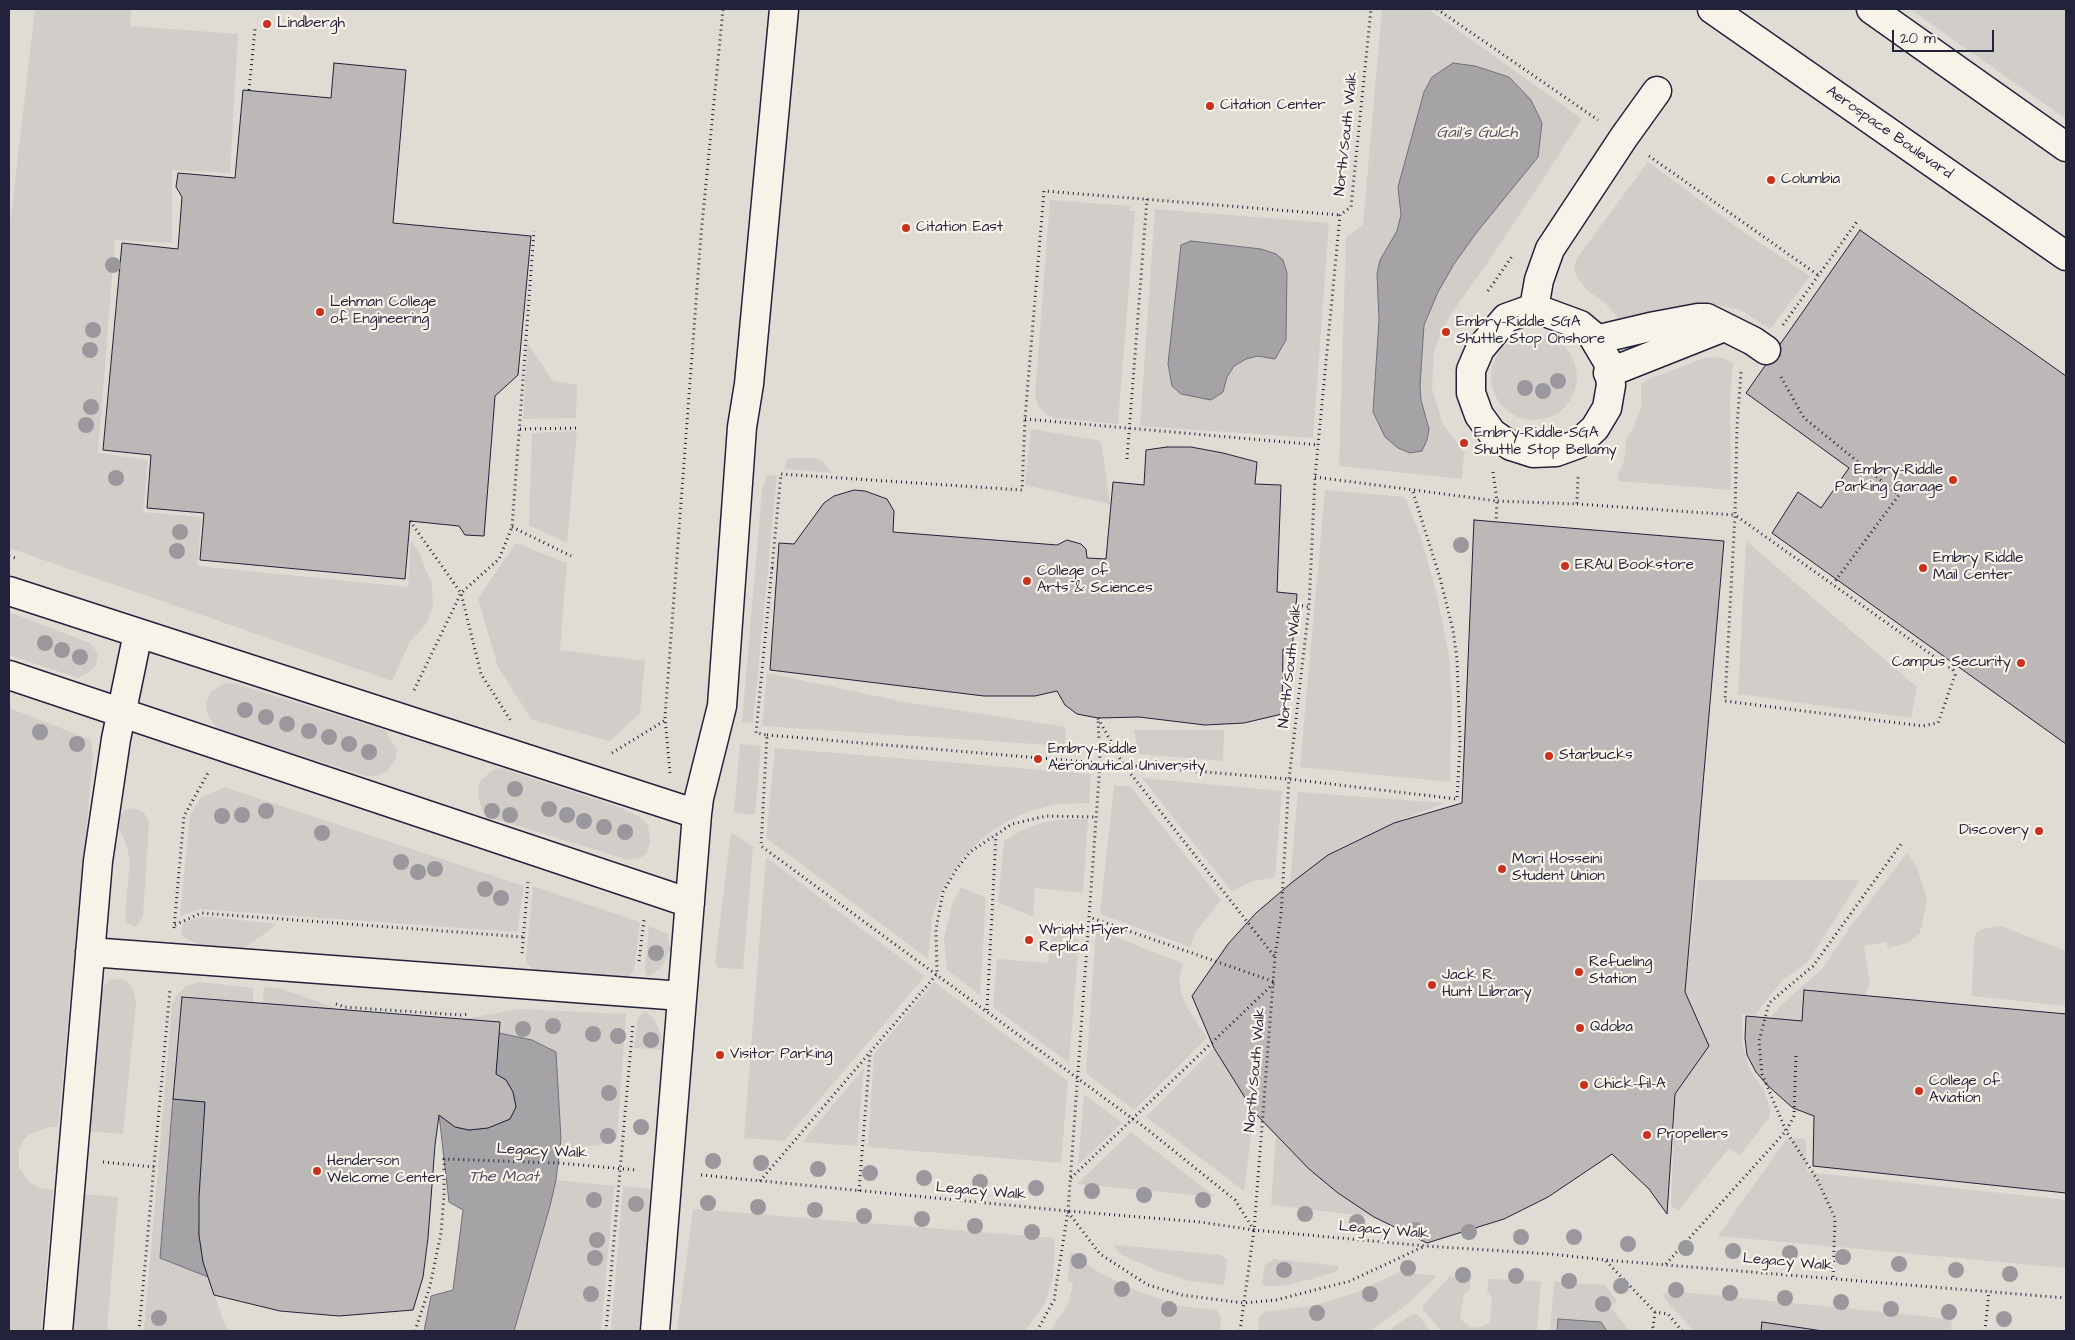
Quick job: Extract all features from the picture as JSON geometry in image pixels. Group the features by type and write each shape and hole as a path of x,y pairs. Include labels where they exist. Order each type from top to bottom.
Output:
{"street":[{"path":"655,1331 698,798 722,706 742,428 749,384 784,9"},
{"name":"Aerospace Boulevard","path":"1712,9 2066,256"},
{"path":"1871,9 2066,147"},
{"path":"1534,308 1539,280 1550,250 1657,90"},
{"path":"1534,308 1580,325 1595,340 1608,362 1611,385 1607,408 1595,428 1578,444 1556,452 1532,453 1511,446 1492,433 1479,415 1471,393 1471,370 1480,349 1506,318 1534,308"},
{"path":"1595,340 1698,318 1707,318 1753,341 1766,350"},
{"path":"1608,373 1724,327"},
{"path":"9,591 697,814"},
{"path":"58,1331 98,861 121,712 138,633"},
{"path":"9,675 690,903"},
{"path":"90,952 682,996"}],"path":[{"path":"670,776 664,721 701,236 723,9"},
{"name":"North/South Walk","path":"1240,1331 1254,1230 1275,957 1281,915 1289,779 1309,607 1318,445 1340,214 1351,207 1371,9"},
{"path":"248,90 255,29"},
{"path":"1645,153 1818,276"},
{"path":"1340,214 1044,191 1025,419 1022,490 781,474 756,733 1289,779 1457,799 1460,744 1457,659 1440,578 1412,489"},
{"path":"1127,459 1147,199"},
{"path":"1833,584 1899,495 1804,418 1766,350 1858,220"},
{"path":"412,693 461,593 499,559 512,527 534,230"},
{"path":"1316,477 1497,501 1577,504 1735,515 1953,670 1955,675 1938,723 1922,726 1725,701 1735,515 1737,427 1741,365"},
{"path":"1025,419 1130,430 1318,445"},
{"path":"520,429 580,428"},
{"path":"1492,465 1497,501 1496,522"},
{"path":"1577,504 1579,470"},
{"path":"410,521 461,593 481,674 512,722"},
{"path":"512,527 571,556"},
{"path":"772,568 778,569"},
{"path":"1296,605 1309,607"},
{"path":"1037,1331 1054,1300 1068,1211 1100,764 1098,718 1123,764 1275,957"},
{"path":"609,755 664,721"},
{"path":"767,735 761,846 1134,1119 1235,1200 1254,1230"},
{"path":"139,1331 162,958 174,925 184,816 209,771"},
{"path":"760,1182 937,974 936,929 943,892 956,870 970,852 1012,824 1046,816 1096,817"},
{"path":"987,1010 996,835"},
{"path":"1833,1278 1835,1218 1817,1179 1786,1130 1762,1074 1760,1041 1769,1003 1813,966 1901,844"},
{"path":"521,962 528,882"},
{"path":"174,925 201,913 524,937"},
{"path":"1070,1178 1134,1119 1274,982 1089,917"},
{"path":"638,967 644,918"},
{"path":"606,1331 622,1168 633,1021"},
{"path":"859,1192 870,1051"},
{"path":"1666,1264 1786,1130 1794,1116 1796,1056"},
{"name":"Legacy Walk","path":"415,1331 430,1286 441,1233 444,1159 558,1163 639,1170"},
{"name":"Legacy Walk","path":"701,1175 734,1177 760,1182 859,1192 1200,1222 1254,1230 1426,1246 1550,1254 2066,1298"},
{"path":"1068,1211 1100,1254 1148,1285 1182,1295 1243,1302 1276,1300 1350,1281 1426,1246"},
{"path":"1606,1260 1655,1312 1668,1314 1682,1331"},
{"path":"1985,1331 1989,1291"},
{"path":"1655,1312 1653,1327 1656,1331"}],"shaded area":[{"name":"Embry-Riddle Aeronautical University","path":"9,9 2066,9 2066,1331 9,1331"},
{"path":"35,9 131,9 130,26 238,34 230,173 172,170 172,243 115,240 98,453 148,460 143,512 201,517 198,566 408,587 411,541 419,552 432,585 433,606 427,623 409,643 392,681 9,548 9,233"},
{"path":"1382,9 1428,9 1582,119 1497,249 1451,314 1434,352 1432,388 1443,424 1464,453 1462,479 1339,466 1346,237 1363,225"},
{"path":"1910,9 2066,9 2066,119"},
{"path":"1648,162 1745,233 1810,276 1770,329 1741,310 1707,303 1664,310 1636,320 1619,319 1605,303 1588,291 1577,277 1574,267 1577,258"},
{"path":"1050,200 1130,206 1129,211 1135,211 1118,424 1054,418 1046,414 1039,407 1035,395"},
{"path":"1155,209 1329,223 1313,438 1140,426"},
{"path":"1526,334 1542,334 1551,337 1565,346 1574,360 1577,377 1574,394 1565,408 1551,417 1542,420 1526,420 1510,413 1498,401 1491,385 1491,369 1498,353 1510,341"},
{"path":"527,342 553,381 577,385 576,418 523,419"},
{"path":"1722,358 1733,364 1730,399 1731,490 1619,481 1617,477 1624,461 1627,438 1633,429 1641,407 1641,384 1702,359"},
{"path":"1031,429 1101,441 1110,504 1025,485"},
{"path":"577,431 567,543 529,525 532,433"},
{"path":"815,458 822,461 832,473 785,469 786,459"},
{"path":"767,475 777,476 753,723 742,722 762,490"},
{"path":"1325,490 1405,497 1421,538 1437,595 1449,656 1452,699 1450,782 1300,767"},
{"path":"1746,541 1917,687 1911,718 1738,694"},
{"path":"516,543 567,563 560,650 645,661 640,713 610,741 532,720 498,667 478,598"},
{"path":"9,612 90,643 98,654 96,665 89,672 78,678 9,655"},
{"path":"767,673 905,702 1066,727 1065,746 762,726"},
{"path":"233,683 385,730 397,750 395,760 387,771 377,776 366,776 221,730 213,723 207,713 206,702 211,692 223,684"},
{"path":"9,708 91,740 93,757 58,1127 48,1127 30,1134 23,1141 19,1151 19,1168 28,1181 39,1188 53,1190 41,1331 9,1331"},
{"path":"1134,730 1224,730 1223,761 1139,754"},
{"path":"740,744 761,746 755,815 734,813"},
{"path":"775,748 1091,774 1089,803 1061,804 1032,810 1007,821 984,837 963,857 941,891 932,917 928,959 766,838"},
{"path":"501,768 621,808 640,817 648,825 650,842 647,853 640,858 628,860 493,818 483,812 478,788 481,780 494,769"},
{"path":"1142,778 1282,791 1275,877 1254,881 1232,892"},
{"path":"1114,786 1130,786 1221,900 1196,932 1190,947 1100,914"},
{"path":"224,787 524,886 517,932 199,909 180,916 190,815 201,798"},
{"path":"1298,792 1444,803 1394,823 1342,848 1290,884"},
{"path":"134,808 144,813 149,822 143,917 135,927 127,923 125,912 130,862 127,846 115,820 125,810"},
{"path":"1088,819 1083,893 1035,888 1033,917 998,902 1004,841 1035,825 1049,821"},
{"path":"731,832 753,847 743,969 718,968 715,963"},
{"path":"1907,853 1918,870 1927,900 1920,933 1908,943 1888,948 1886,942 1864,946 1870,983 1865,995 1804,990 1802,1021 1770,1018 1780,1006 1823,968 1851,926"},
{"path":"766,857 925,976 784,1141 744,1138"},
{"path":"1698,880 1860,880 1807,963 1782,981 1755,1015 1742,1014 1742,1043 1749,1068 1764,1090 1770,1108 1769,1118 1740,1155 1729,1148 1679,1210 1671,1206 1675,1094 1708,1046 1685,992"},
{"path":"533,886 640,923 634,970 627,978 536,972 526,959"},
{"path":"961,887 986,898 980,995 947,970 944,938 952,904"},
{"path":"201,916 277,924 243,948 202,945 188,940 181,934 183,923"},
{"path":"649,926 668,934 670,950 661,968 647,977 645,968"},
{"path":"2001,926 2066,951 2066,1006 1972,996 1976,933 1982,929"},
{"path":"1052,928 1079,940 1069,1063 993,1007 997,959 1048,963"},
{"path":"1096,929 1183,964 1179,979 1182,996 1207,1038 1134,1110 1086,1073"},
{"path":"121,979 129,983 134,991 136,1002 123,1134 87,1131 98,1002 102,989 109,980"},
{"path":"199,982 253,988 253,1002 182,997 160,1258 208,1277 229,1331 144,1331 172,1005 176,996 186,986"},
{"path":"934,982 1068,1081 1061,1163 868,1147 874,1054"},
{"path":"264,987 278,988 338,1009 263,1003"},
{"path":"520,1009 626,1014 617,1139 601,1145 559,1149 561,1138 556,1052 532,1040 499,1033 500,1022 465,1019"},
{"path":"645,1011 655,1020 664,1050 634,1048 638,1018"},
{"path":"1214,1048 1254,1112 1244,1191 1146,1117"},
{"path":"864,1068 857,1146 802,1142"},
{"path":"1084,1094 1122,1123 1078,1165"},
{"path":"1131,1132 1216,1197 1077,1184"},
{"path":"1276,1136 1309,1169 1338,1193 1374,1217 1271,1205"},
{"path":"1787,1138 1806,1139 1807,1172 2066,1200 2066,1268 1718,1236"},
{"path":"556,1180 614,1186 601,1331 514,1331"},
{"path":"623,1186 652,1189 641,1331 611,1331"},
{"path":"82,1194 118,1197 107,1331 70,1331"},
{"path":"693,1209 1055,1238 1053,1278 1045,1303 1025,1331 677,1331"},
{"path":"1114,1246 1221,1255 1227,1260 1224,1285 1190,1281 1161,1272 1122,1255"},
{"path":"1070,1252 1097,1271 1130,1288 1179,1306 1217,1310 1221,1318 1220,1331 1050,1331 1068,1305 1073,1284 1068,1281"},
{"path":"1274,1259 1338,1266 1338,1271 1282,1286 1264,1286 1262,1284 1265,1265"},
{"path":"1399,1272 1437,1276 1405,1306 1371,1331 1258,1331 1259,1317 1264,1312 1312,1306 1358,1292"},
{"path":"1450,1276 1471,1278 1470,1290 1464,1294 1460,1319 1469,1326 1477,1328 1490,1323 1492,1298 1487,1291 1489,1279 1541,1281 1537,1331 1441,1331 1423,1309 1423,1305"},
{"path":"1554,1282 1605,1285 1617,1301 1610,1307 1630,1331 1550,1331"},
{"path":"1671,1291 1952,1319 1951,1331 1823,1331 1762,1322 1761,1331 1693,1331 1662,1295"},
{"path":"1412,1314 1417,1314 1431,1331 1388,1331"}],"water":[{"name":"Gail's Gulch","path":"1453,63 1475,66 1509,77 1531,100 1542,123 1538,157 1477,232 1454,264 1438,292 1424,325 1420,385 1421,400 1429,429 1422,451 1410,453 1398,448 1385,437 1373,412 1379,320 1377,274 1380,260 1397,231 1401,215 1398,187 1424,92 1432,77"},
{"path":"1191,241 1261,249 1276,254 1283,260 1287,273 1286,340 1275,359 1258,356 1246,359 1234,366 1227,377 1223,392 1211,400 1181,394 1172,386 1168,364 1181,245"},
{"name":"The Moat","path":"499,1033 532,1040 556,1052 561,1139 556,1180 550,1206 514,1331 424,1331 431,1296 453,1290 463,1210 449,1202 439,1115 455,1127 469,1130 488,1128 510,1119 516,1107 513,1092 506,1080 496,1074"},
{"path":"173,1099 205,1102 199,1235 203,1262 208,1277 160,1258"},
{"path":"1558,1319 1601,1322 1607,1331 1557,1331"}],"building":[{"name":"Lehman College of Engineering","path":"334,63 406,70 393,223 531,236 518,375 495,396 484,536 465,535 459,526 410,521 405,579 200,560 204,513 147,508 151,455 103,450 122,243 178,249 182,197 176,187 178,173 235,178 243,90 331,98"},
{"name":"Embry-Riddle Parking Garage","path":"1860,230 2066,376 2066,744 1772,533 1798,492 1821,508 1849,468 1746,393"},
{"name":"College of Arts & Sciences","path":"1167,447 1191,447 1257,462 1255,484 1281,485 1277,592 1297,594 1292,650 1283,649 1282,714 1244,723 1205,725 1139,717 1098,718 1077,714 1065,705 1057,691 1035,696 984,696 770,670 779,543 794,544 824,503 834,496 854,490 865,491 887,499 894,511 893,532 1057,545 1067,540 1081,544 1086,549 1087,558 1106,559 1113,482 1144,485 1146,450"},
{"name":"Mori Hosseini Student Union","path":"1474,520 1724,541 1685,992 1709,1046 1675,1094 1667,1214 1649,1189 1612,1154 1548,1197 1504,1219 1427,1243 1374,1217 1338,1193 1309,1169 1254,1112 1214,1048 1192,996 1228,944 1256,913 1328,855 1394,823 1462,803"},
{"name":"College of Aviation","path":"1804,990 2066,1014 2066,1193 1813,1166 1814,1116 1793,1108 1767,1085 1756,1072 1747,1055 1745,1038 1746,1016 1802,1021"},
{"name":"Henderson Welcome Center","path":"182,997 500,1022 496,1074 506,1080 513,1092 516,1107 510,1119 488,1128 469,1130 455,1127 439,1115 423,1277 413,1310 339,1316 280,1311 214,1295 203,1262 199,1235 199,1197 205,1102 173,1099"},
{"path":"1762,1322 1823,1331 1761,1331"}],"place":[{"name":"Lindbergh","path":"267,24"},
{"name":"Citation Center","path":"1210,106"},
{"name":"Columbia","path":"1771,180"},
{"name":"Citation East","path":"906,228"},
{"name":"Lehman College of Engineering","path":"320,312"},
{"name":"Embry-Riddle SGA Shuttle Stop Onshore","path":"1446,332"},
{"name":"Embry-Riddle SGA Shuttle Stop Bellamy","path":"1464,443"},
{"name":"Embry-Riddle Parking Garage","path":"1953,480"},
{"name":"ERAU Bookstore","path":"1565,566"},
{"name":"Embry Riddle Mail Center","path":"1923,568"},
{"name":"College of Arts & Sciences","path":"1027,581"},
{"name":"Campus Security","path":"2021,663"},
{"name":"Starbucks","path":"1549,756"},
{"name":"Embry-Riddle Aeronautical University","path":"1038,759"},
{"name":"Discovery","path":"2039,831"},
{"name":"Mori Hosseini Student Union","path":"1502,869"},
{"name":"Wright Flyer Replica","path":"1029,940"},
{"name":"Refueling Station","path":"1579,972"},
{"name":"Jack R. Hunt Library","path":"1432,985"},
{"name":"Qdoba","path":"1580,1028"},
{"name":"Visitor Parking","path":"720,1055"},
{"name":"Chick-fil-A","path":"1584,1085"},
{"name":"College of Aviation","path":"1919,1091"},
{"name":"Propellers","path":"1647,1135"},
{"name":"Henderson Welcome Center","path":"317,1171"}]}
